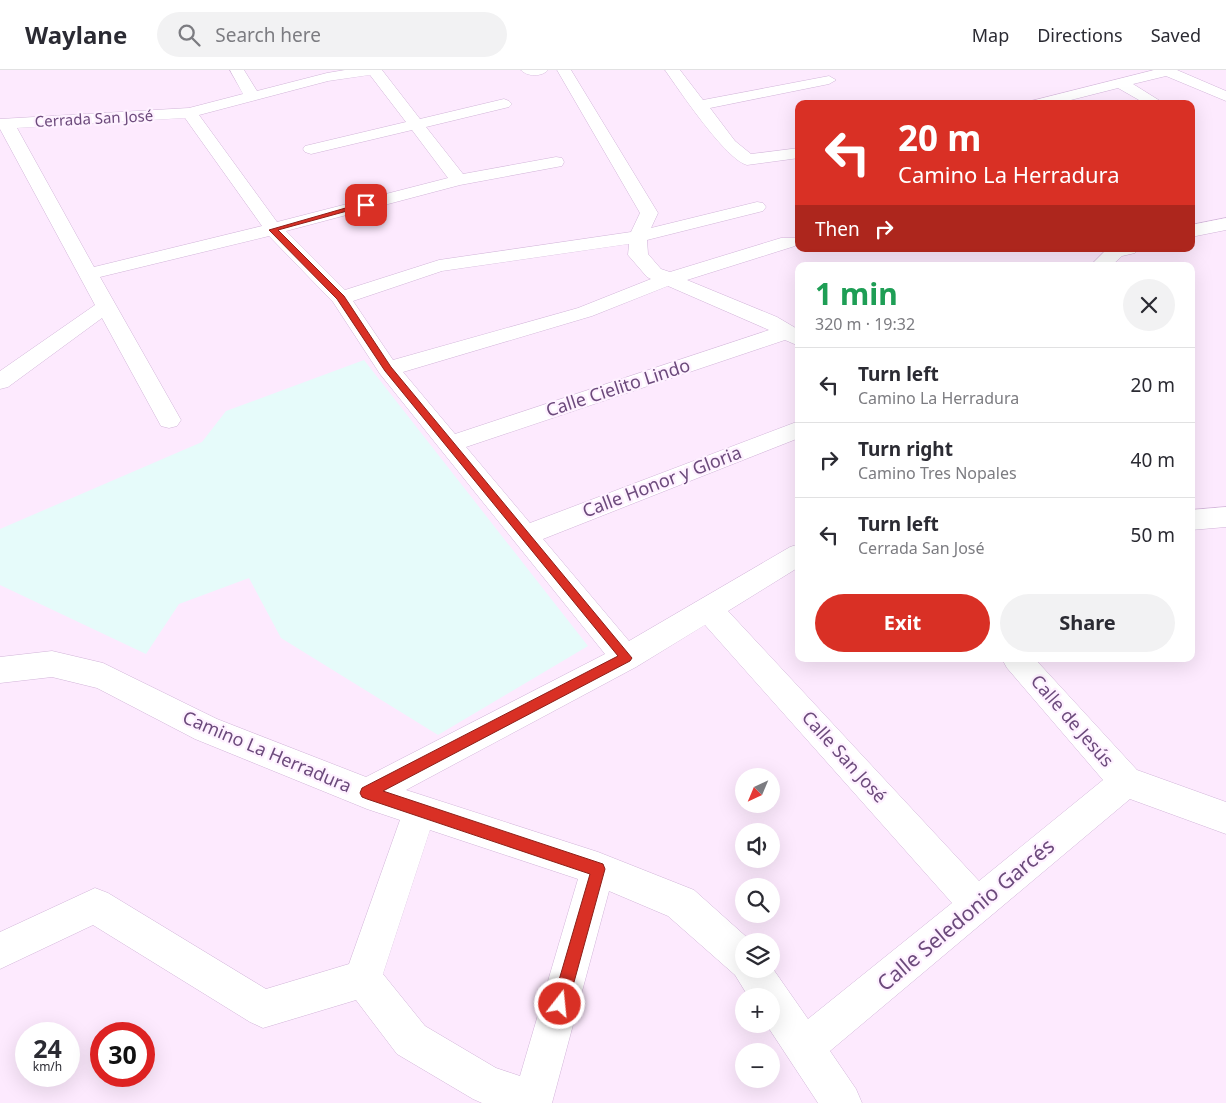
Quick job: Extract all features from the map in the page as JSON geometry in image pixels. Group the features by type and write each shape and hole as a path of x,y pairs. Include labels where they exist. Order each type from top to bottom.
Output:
{"street":[{"path":"237,70 252,96"},
{"path":"374,70 458,180"},
{"name":"Cerrada San José","path":"3,124 189,113 327,77 374,70"},
{"path":"528,70 541,70"},
{"path":"564,70 649,213 638,236 638,255 654,273 788,328"},
{"path":"672,70 729,144 747,160 795,154"},
{"path":"1051,100 1119,82 1168,72 1226,96"},
{"path":"699,106 829,80"},
{"path":"1119,82 1150,100"},
{"path":"311,149 504,104"},
{"path":"189,113 273,230 341,298 388,369 626,658"},
{"path":"3,124 89,274 105,307 169,420"},
{"path":"89,274 273,230 458,180 556,162"},
{"path":"341,298 439,266 638,236 757,207"},
{"path":"1195,229 1226,224"},
{"path":"388,369 585,312 669,279 788,242"},
{"path":"1104,262 1115,252"},
{"path":"0,382 105,307"},
{"name":"Calle Cielito Lindo","path":"450,444 788,328"},
{"name":"Calle Honor y Gloria","path":"525,535 795,431"},
{"path":"1195,520 1226,518"},
{"path":"367,793 626,658 709,610 795,556"},
{"name":"Calle San José","path":"709,610 978,905"},
{"name":"Calle de Jesús","path":"1021,662 1126,782"},
{"name":"Camino La Herradura","path":"0,670 52,664 103,676 206,729 367,793 419,812 598,869 681,902 735,952"},
{"path":"1126,782 1226,818"},
{"name":"Calle Seledonio Garcés","path":"806,1047 1126,782"},
{"path":"363,979 419,812"},
{"path":"363,979 411,1040 487,1085 532,1101 598,869"},
{"path":"0,951 95,906 263,1009 363,979"},
{"path":"780,1010 842,1103"}],"shaded area":[{"path":"364,360 588,646 438,735 281,638 249,578 179,604 146,654 0,585 0,529 202,442 226,411"}],"route":[{"path":"366,205 273,230 341,298 388,369 626,658 367,793 419,812 598,869 560,1004"}]}
